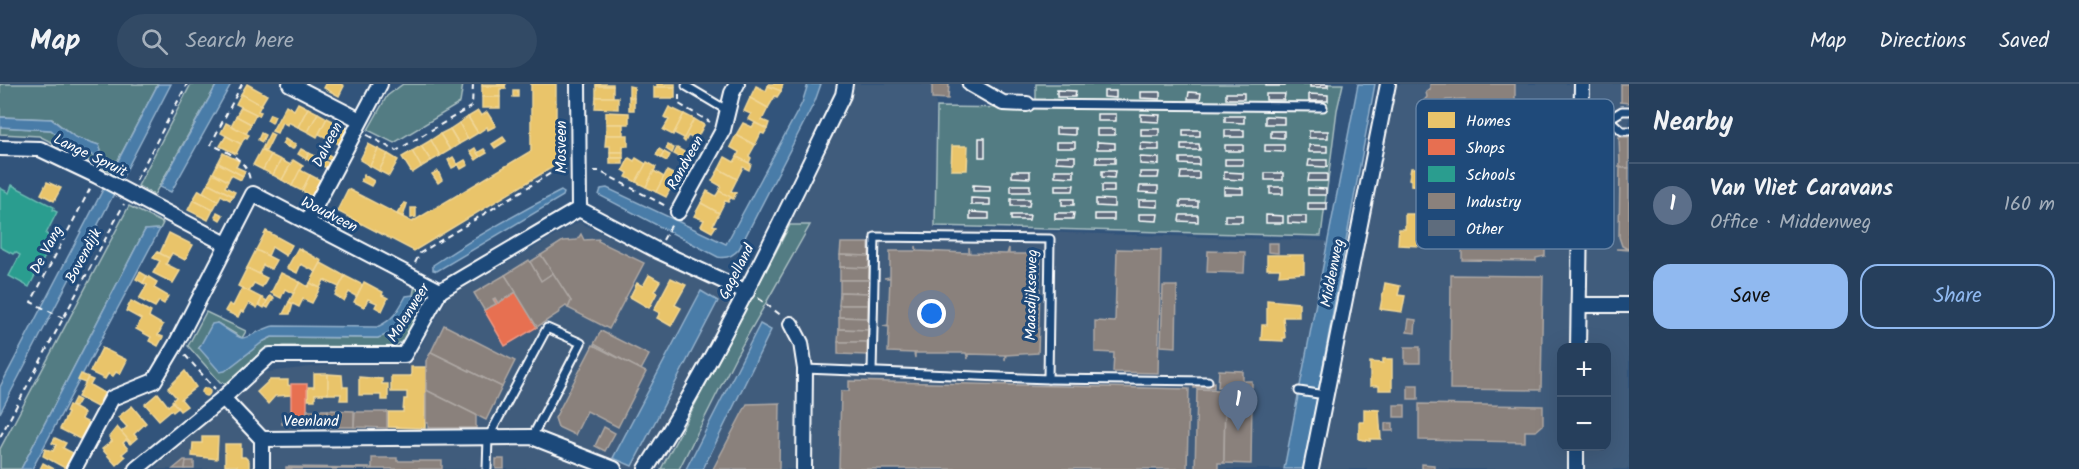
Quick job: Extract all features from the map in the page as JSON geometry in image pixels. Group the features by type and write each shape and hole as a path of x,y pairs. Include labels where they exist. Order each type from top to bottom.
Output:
{"street":[{"path":"290,84 358,124"},
{"name":"Dalveen","path":"307,222 380,84"},
{"name":"Mosveen","path":"578,84 579,209"},
{"name":"Randveen","path":"678,212 723,130 737,84"},
{"name":"Gagelland","path":"646,469 674,425 747,292 843,95 845,84"},
{"path":"970,84 1003,103 1027,104"},
{"name":"Middenweg","path":"1311,469 1321,395 1388,84"},
{"path":"1582,84 1582,99"},
{"name":"Lange Spruit","path":"0,148 40,149 128,193"},
{"path":"128,193 226,244"},
{"path":"74,469 112,398 154,381 176,344 253,194"},
{"name":"Woudveen","path":"253,194 440,291"},
{"path":"579,209 747,292"},
{"name":"Molenweer","path":"136,469 223,398 270,355 404,355 440,291 579,209"},
{"path":"1578,343 1580,249"},
{"path":"1579,305 1629,305"},
{"path":"791,324 801,343 805,369 804,469"},
{"name":"Veenland","path":"223,398 262,439 532,436 614,469"},
{"path":"262,439 262,469"},
{"path":"1576,451 1576,469"}],"lane":[{"path":"686,86 728,111"},
{"path":"1027,104 1323,107"},
{"path":"1614,116 1622,111 1629,111"},
{"path":"1614,124 1622,131 1629,131"},
{"name":"Maasdijkseweg","path":"872,372 875,237 1050,238 1048,379"},
{"path":"487,469 488,438 547,328 581,343 532,436"},
{"path":"805,369 1048,379 1208,381"},
{"path":"1299,391 1321,395"}],"path":[{"name":"Bovendijk","path":"0,437 186,84"},
{"path":"242,84 211,144 240,160 248,169 253,194"},
{"path":"358,124 396,151 472,106 473,84"},
{"name":"Randveen","path":"679,94 679,104 723,130"},
{"name":"Molenweer","path":"408,274 420,253 556,170 599,171 678,212"},
{"name":"De Vang","path":"62,317 31,302 101,178"},
{"path":"747,292 765,302 791,324"},
{"path":"176,344 223,398"}],"shaded area":[{"path":"158,84 171,84 0,413 0,387"},
{"path":"217,84 231,84 171,192 160,187"},
{"path":"808,84 821,84 815,101 739,249 732,255 724,258 718,257 599,195 601,189 607,188 726,244 802,103"},
{"path":"849,84 936,84 935,229 1362,243 1393,84 1629,84 1629,469 154,469 258,373 416,355 448,297 579,222 747,302 797,210"},
{"path":"1358,84 1375,84 1304,469 1284,469"},
{"path":"0,117 51,119 75,137 99,145 101,151 95,156 67,144 51,130 0,127"},
{"path":"561,191 564,193 563,196 437,271 433,270 433,265 465,245"},
{"path":"160,229 32,469 21,469 145,230"},
{"path":"701,291 718,301 632,466 613,458"},
{"path":"413,295 416,302 405,320 397,329 378,338 272,337 225,371 220,372 199,348 212,324 217,323 242,338 274,326 377,327 394,314 406,296"},
{"path":"760,324 771,330 703,469 686,469"}],"green space":[{"path":"0,84 158,84 113,173 39,136 0,134 0,127 51,130 67,144 95,156 101,151 99,145 75,137 52,119 0,117"},
{"path":"191,84 217,84 154,195 138,186"},
{"path":"403,84 463,84 460,103 394,143 368,130 387,96"},
{"path":"1036,84 1343,84 1337,110 1321,236 935,226 937,107 1036,108"},
{"path":"129,206 163,223 160,229 145,230 21,469 0,469 0,449"},
{"path":"790,225 810,225 736,356 679,469 661,469"},
{"path":"415,285 425,295 424,302 405,340 392,347 284,346 266,352 252,362 242,370 244,375 230,388 223,382 221,383 188,346 206,312 246,331 242,338 217,323 199,348 264,341 272,337 378,338 416,302 413,295"}],"building: Homes":[{"path":"247,84 267,95 261,105 241,94"},
{"path":"326,84 344,86 339,96 324,88"},
{"path":"482,84 506,84 505,86 482,86"},
{"path":"531,84 556,84 556,165 414,251 337,211 348,189 412,222 531,151"},
{"path":"596,84 613,84 613,86 596,86"},
{"path":"657,84 675,84 675,87 657,87"},
{"path":"769,84 783,84 781,91 768,86"},
{"path":"482,86 505,86 506,89 500,89 500,97 482,97"},
{"path":"596,86 613,86 613,97 596,97"},
{"path":"629,86 634,87 634,98 629,97"},
{"path":"756,86 766,91 768,86 781,91 768,108 750,98"},
{"path":"654,87 675,87 675,98 654,98"},
{"path":"513,90 518,90 518,97 513,97"},
{"path":"241,94 261,105 258,111 261,112 259,116 236,104"},
{"path":"482,97 500,97 500,108 482,108"},
{"path":"596,97 618,97 618,109 595,108"},
{"path":"629,97 634,98 634,110 629,110"},
{"path":"750,98 768,108 762,120 769,123 767,129 748,119 751,114 744,111"},
{"path":"298,103 308,108 298,127 282,122 277,133 272,131 286,105 294,110"},
{"path":"241,107 256,114 251,124 236,116"},
{"path":"669,107 684,114 673,135 663,130 669,120 664,117"},
{"path":"308,108 318,113 308,132 298,127"},
{"path":"478,111 481,116 487,112 496,126 488,130 487,127 478,133 468,117"},
{"path":"606,112 629,113 629,124 606,124"},
{"path":"318,113 327,118 317,137 308,132"},
{"path":"270,114 275,116 272,123 267,120"},
{"path":"684,114 694,119 684,138 674,133"},
{"path":"236,116 251,124 246,134 231,126"},
{"path":"468,117 478,133 468,139 459,123"},
{"path":"327,118 337,123 329,139 319,134"},
{"path":"694,119 704,125 696,140 688,136 685,142 683,140"},
{"path":"226,123 249,135 241,144 221,133"},
{"path":"337,123 347,128 339,144 329,139"},
{"path":"459,123 468,139 459,144 450,129"},
{"path":"743,123 752,127 755,123 767,129 764,134 761,133 755,145 736,135"},
{"path":"606,124 623,124 623,135 606,135"},
{"path":"450,129 459,144 450,150 440,134"},
{"path":"261,133 265,135 262,142 258,140"},
{"path":"270,133 274,135 266,151 262,149"},
{"path":"440,134 450,150 440,156 431,140"},
{"path":"606,135 628,135 628,146 623,146 623,152 610,152 610,146 605,146"},
{"path":"736,135 755,145 749,156 751,158 749,163 737,157 739,152 730,147"},
{"path":"226,136 241,144 236,154 220,146"},
{"path":"503,137 506,141 495,148 492,144"},
{"path":"285,139 290,142 288,147 282,144"},
{"path":"431,140 440,156 431,161 421,146"},
{"path":"290,142 296,144 293,149 288,147"},
{"path":"368,144 378,149 370,166 360,160"},
{"path":"668,145 674,148 672,153 666,149"},
{"path":"421,146 431,161 421,167 412,151"},
{"path":"952,146 968,146 967,170 951,170"},
{"path":"475,148 480,157 476,160 470,151"},
{"path":"677,148 688,154 685,160 674,154"},
{"path":"301,149 309,153 306,159 298,154"},
{"path":"378,149 388,154 379,171 370,166"},
{"path":"484,149 487,153 480,157 477,153"},
{"path":"659,149 664,152 661,158 656,155"},
{"path":"261,150 271,155 263,170 253,165"},
{"path":"322,151 333,157 331,161 320,155"},
{"path":"412,151 421,167 412,173 402,157"},
{"path":"610,152 623,152 623,158 610,158"},
{"path":"664,152 670,155 667,161 661,158"},
{"path":"223,153 239,161 236,167 245,171 243,176 218,163"},
{"path":"309,153 319,158 316,164 306,159"},
{"path":"388,154 398,160 389,176 379,171"},
{"path":"271,155 281,160 273,175 263,170"},
{"path":"453,157 458,165 452,168 448,160"},
{"path":"725,157 734,162 737,157 751,164 749,170 743,167 737,179 719,169"},
{"path":"319,158 329,163 327,168 316,163"},
{"path":"610,158 623,158 623,164 610,164"},
{"path":"629,158 634,161 636,158 646,164 636,182 626,177 628,173 623,170"},
{"path":"281,160 291,165 282,180 273,175"},
{"path":"293,160 303,166 292,186 282,180"},
{"path":"465,160 468,165 461,169 458,164"},
{"path":"647,162 656,167 646,187 636,182"},
{"path":"218,163 243,176 241,180 231,175 228,181 213,173"},
{"path":"1411,168 1416,168 1416,186 1411,185 1409,179"},
{"path":"719,169 737,179 731,191 736,193 733,199 719,191 721,186 712,181"},
{"path":"300,170 310,175 302,191 292,186"},
{"path":"438,171 442,180 438,183 432,174"},
{"path":"654,171 664,177 656,192 646,187"},
{"path":"667,171 676,178 666,197 656,192"},
{"path":"213,173 228,181 225,187 235,192 233,196 208,183"},
{"path":"310,175 320,180 312,196 302,191"},
{"path":"364,175 374,181 371,186 361,181"},
{"path":"47,182 61,188 54,201 41,194"},
{"path":"208,183 233,196 230,200 221,195 218,201 203,192"},
{"path":"199,190 218,201 213,210 193,200"},
{"path":"707,191 716,196 719,191 731,197 728,202 725,201 719,213 701,203"},
{"path":"193,200 213,210 208,220 188,210"},
{"path":"404,203 407,204 403,217 397,214"},
{"path":"701,203 719,213 712,232 701,226 704,220 694,216"},
{"path":"411,208 416,208 416,217 411,218"},
{"path":"217,212 223,215 220,220 215,217"},
{"path":"1405,214 1416,214 1416,246 1398,245 1399,229 1405,229"},
{"path":"266,231 292,245 286,256 272,247 268,256 256,250"},
{"path":"169,233 193,245 185,260 172,253 169,258 157,252 160,253"},
{"path":"298,248 322,261 316,272 301,264 297,273 287,268"},
{"path":"256,250 276,260 271,269 263,265 259,274 247,268"},
{"path":"157,252 169,258 166,264 180,271 173,283 153,273 160,261 153,258"},
{"path":"1267,255 1304,255 1304,273 1279,275 1280,269 1267,269"},
{"path":"321,263 345,276 339,287 324,280 320,288 310,283"},
{"path":"247,268 267,278 262,287 254,283 249,292 238,286"},
{"path":"140,272 147,276 143,283 136,279"},
{"path":"281,273 300,282 294,294 285,289 281,298 271,293"},
{"path":"649,275 660,281 649,308 630,297 637,283 643,286"},
{"path":"147,276 157,282 154,288 168,296 164,304 159,301 155,307 139,299 147,285 143,283"},
{"path":"345,276 363,285 357,297 349,292 344,301 335,295"},
{"path":"671,278 686,285 675,305 681,308 671,326 657,318 660,313 654,310"},
{"path":"300,282 308,287 310,283 320,288 312,303 303,299 299,307 289,302"},
{"path":"364,282 383,292 382,295 388,298 382,311 375,307 377,303 368,299 364,307 354,302"},
{"path":"1385,283 1400,286 1398,295 1405,296 1402,312 1380,309"},
{"path":"242,288 262,298 257,308 249,303 238,317 225,311 229,304 233,306"},
{"path":"270,296 274,298 268,308 264,306"},
{"path":"262,298 267,301 264,308 259,305"},
{"path":"1267,300 1299,303 1299,317 1283,317 1285,338 1283,341 1261,340 1262,325 1267,325"},
{"path":"131,301 151,312 149,317 163,325 158,335 163,337 158,346 149,341 151,337 136,329 141,319 126,311"},
{"path":"289,302 293,304 290,314 283,314"},
{"path":"102,348 127,360 120,374 116,372 113,376 108,374 105,379 90,372"},
{"path":"1383,359 1392,359 1392,390 1379,390 1379,386 1370,386 1370,362 1383,363"},
{"path":"411,367 426,367 425,428 388,427 388,412 403,412 404,399 407,399 407,392 391,392 391,376 411,376"},
{"path":"185,371 196,387 181,399 187,406 180,411 172,401 176,397 168,388"},
{"path":"81,374 88,377 85,383 78,380"},
{"path":"314,374 328,374 328,394 315,394 315,400 308,400 308,387 314,387"},
{"path":"328,374 342,375 343,387 348,387 348,400 340,400 341,394 328,394"},
{"path":"359,377 382,379 382,384 388,384 388,400 381,400 381,395 359,395"},
{"path":"88,378 93,380 90,385 104,393 97,407 78,397"},
{"path":"270,380 288,380 291,395 275,396 268,404 257,392"},
{"path":"206,388 210,392 206,396 202,392"},
{"path":"158,393 168,406 173,402 178,408 173,412 171,410 159,420 145,404"},
{"path":"75,398 79,400 75,407 71,406"},
{"path":"69,405 84,413 81,419 89,423 80,439 60,429 68,413 66,412"},
{"path":"132,406 146,423 134,434 137,438 131,443 121,432 127,427 118,417"},
{"path":"1364,409 1379,410 1381,439 1370,439 1370,441 1359,439 1359,422 1364,422"},
{"path":"117,427 131,443 126,440 123,443 128,449 122,454 125,457 116,465 102,449 112,441 109,437"},
{"path":"202,437 218,437 217,459 192,456 193,443 202,443"},
{"path":"55,438 66,443 63,448 73,453 65,468 43,456 45,449 53,451 56,445 52,443"},
{"path":"225,444 241,444 241,457 249,461 249,469 225,466"},
{"path":"43,463 54,469 40,469"}],"building: Shops":[{"path":"516,292 537,327 505,346 484,310 496,304 493,299 495,298 498,303"},
{"path":"291,384 307,384 307,414 291,414"}],"building: Schools":[{"path":"12,185 54,207 53,210 57,212 46,234 54,239 29,287 9,276 20,255 0,247 0,188 9,193"}],"building: Industry":[{"path":"932,84 949,84 948,99 932,98"},
{"path":"1430,84 1515,84 1515,99 1425,99 1426,92 1430,89"},
{"path":"1621,84 1629,84 1629,103 1619,102 1621,102"},
{"path":"1619,137 1629,137 1629,168 1618,167 1620,167"},
{"path":"1620,168 1629,168 1629,250 1616,249 1628,249 1622,246 1619,237"},
{"path":"581,234 584,240 599,239 598,241 644,263 609,329 568,308 571,301 541,255 563,241 577,240"},
{"path":"841,243 869,243 869,256 840,255"},
{"path":"1268,243 1278,243 1278,253 1268,252"},
{"path":"916,246 917,251 969,253 969,247 970,253 1007,254 1009,248 1009,254 1041,254 1038,353 1006,355 1005,360 1005,355 968,354 968,359 966,353 915,353 915,358 914,353 888,352 889,327 883,326 888,325 890,278 884,278 890,277 890,251 916,251"},
{"path":"1117,249 1161,250 1158,373 1113,372 1114,353 1095,352 1095,321 1115,322"},
{"path":"1462,249 1545,249 1545,256 1536,258 1536,261 1462,260"},
{"path":"1208,251 1245,252 1244,273 1207,272"},
{"path":"541,255 553,273 541,281 530,262"},
{"path":"840,255 869,256 869,268 840,267"},
{"path":"529,260 541,281 553,273 571,301 568,308 566,306 537,327 505,275"},
{"path":"840,267 869,268 869,280 840,280"},
{"path":"505,275 516,292 498,303 495,298 493,299 496,304 484,310 474,293"},
{"path":"1451,275 1543,276 1541,390 1450,389"},
{"path":"840,280 869,280 868,293 840,292"},
{"path":"1163,286 1177,286 1176,347 1161,346"},
{"path":"840,292 868,293 868,305 839,305"},
{"path":"839,305 868,305 868,318 839,317"},
{"path":"839,317 868,318 868,330 839,329"},
{"path":"1409,319 1416,320 1415,333 1407,332"},
{"path":"444,325 515,361 502,387 431,352"},
{"path":"839,329 868,330 867,342 838,342"},
{"path":"601,331 649,355 641,370 594,344"},
{"path":"838,342 867,342 867,355 838,354"},
{"path":"593,345 646,372 618,427 587,411 575,435 558,427 555,418"},
{"path":"1405,347 1420,347 1420,363 1405,363"},
{"path":"431,352 502,387 486,420 426,390 426,361"},
{"path":"1219,370 1243,371 1243,387 1218,387"},
{"path":"849,381 1189,389 1187,469 839,469 841,391 849,391"},
{"path":"1245,381 1252,381 1252,387 1245,387"},
{"path":"1194,382 1214,382 1214,388 1194,388"},
{"path":"1408,385 1418,385 1418,399 1408,399"},
{"path":"1197,389 1220,390 1219,398 1225,398 1224,463 1218,463 1218,469 1195,469"},
{"path":"426,390 476,415 476,428 428,428"},
{"path":"1225,398 1252,398 1251,464 1224,463"},
{"path":"780,403 779,469 713,469 747,404"},
{"path":"1419,404 1543,406 1543,425 1536,431 1525,431 1525,442 1419,440"},
{"path":"1394,405 1405,405 1405,417 1394,417"},
{"path":"307,410 328,410 328,427 307,426"},
{"path":"328,410 354,411 354,427 328,427"},
{"path":"355,412 387,412 387,428 354,427"},
{"path":"282,414 289,414 289,425 282,424"},
{"path":"1385,423 1393,423 1393,431 1385,431"},
{"path":"604,427 615,433 605,451 595,446"},
{"path":"372,458 397,458 397,461 442,461 442,469 286,469 286,467 372,468"},
{"path":"496,459 504,459 504,469 496,469"},
{"path":"186,460 185,469 173,469"},
{"path":"186,461 194,461 194,469 185,469"},
{"path":"1422,464 1434,465 1434,469 1422,469"}],"building: Other":[{"path":"1266,84 1285,84 1285,86 1266,86"},
{"path":"1310,84 1328,84 1328,87 1310,87"},
{"path":"1057,90 1076,91 1075,97 1057,97"},
{"path":"1104,91 1116,91 1116,98 1104,97"},
{"path":"1141,92 1160,92 1160,99 1141,98"},
{"path":"1189,92 1201,93 1200,99 1188,99"},
{"path":"1226,93 1244,93 1244,99 1226,99"},
{"path":"1266,94 1285,94 1284,100 1266,100"},
{"path":"1309,94 1328,95 1328,101 1309,101"},
{"path":"1097,114 1116,114 1116,121 1097,121"},
{"path":"1141,114 1160,115 1159,122 1141,121"},
{"path":"1225,116 1244,116 1244,123 1225,122"},
{"path":"1265,116 1284,117 1284,124 1265,124"},
{"path":"1056,128 1075,128 1075,135 1056,134"},
{"path":"1097,129 1115,129 1115,135 1097,135"},
{"path":"1141,129 1159,129 1159,136 1141,136"},
{"path":"1183,130 1200,130 1200,136 1183,136"},
{"path":"1225,130 1244,130 1244,137 1225,137"},
{"path":"1271,131 1284,131 1284,138 1271,137"},
{"path":"1309,131 1328,131 1328,138 1309,138"},
{"path":"979,138 985,138 985,157 979,157"},
{"path":"1056,142 1075,142 1075,148 1056,148"},
{"path":"1097,142 1115,143 1115,149 1097,149"},
{"path":"1141,143 1159,144 1159,150 1140,150"},
{"path":"1181,144 1199,144 1200,150 1181,150"},
{"path":"1225,145 1243,145 1243,151 1225,151"},
{"path":"1265,145 1284,145 1284,152 1265,151"},
{"path":"1309,145 1327,146 1327,152 1309,152"},
{"path":"1056,156 1075,156 1075,163 1056,162"},
{"path":"1096,157 1115,157 1115,163 1096,163"},
{"path":"1140,157 1159,158 1159,165 1140,164"},
{"path":"1180,158 1199,158 1199,165 1180,164"},
{"path":"1225,159 1243,159 1243,165 1225,165"},
{"path":"1309,160 1327,160 1327,167 1308,166"},
{"path":"1055,170 1074,170 1074,177 1055,176"},
{"path":"1012,171 1030,171 1030,178 1012,177"},
{"path":"1102,171 1115,171 1114,178 1102,177"},
{"path":"1140,172 1159,172 1158,178 1140,178"},
{"path":"1181,172 1199,172 1199,179 1180,179"},
{"path":"1224,172 1243,173 1243,180 1224,179"},
{"path":"1265,173 1283,173 1283,180 1265,180"},
{"path":"1309,174 1327,174 1327,181 1308,181"},
{"path":"973,185 990,186 990,191 973,191"},
{"path":"1011,185 1030,185 1030,192 1011,192"},
{"path":"1055,185 1074,185 1073,191 1055,191"},
{"path":"1102,185 1114,185 1114,192 1102,192"},
{"path":"1140,186 1158,186 1158,193 1139,192"},
{"path":"1224,187 1243,188 1243,194 1224,194"},
{"path":"1270,187 1283,187 1283,194 1270,194"},
{"path":"1308,188 1326,189 1326,195 1308,195"},
{"path":"971,198 990,199 990,205 971,205"},
{"path":"1011,199 1030,199 1029,206 1011,206"},
{"path":"1062,199 1074,199 1074,205 1062,205"},
{"path":"1096,199 1114,200 1114,207 1096,206"},
{"path":"1139,200 1158,200 1158,207 1139,206"},
{"path":"1180,201 1198,201 1198,207 1180,207"},
{"path":"1308,203 1327,203 1327,210 1308,210"},
{"path":"970,212 989,213 989,219 970,219"},
{"path":"1055,213 1074,213 1073,219 1055,219"},
{"path":"1095,214 1114,214 1114,220 1095,220"},
{"path":"1139,214 1158,214 1157,221 1139,220"},
{"path":"1011,215 1030,215 1029,220 1011,220"},
{"path":"1180,215 1198,215 1198,222 1179,221"},
{"path":"1225,215 1242,215 1242,222 1225,222"},
{"path":"1266,215 1283,216 1283,223 1266,223"},
{"path":"1288,216 1306,216 1306,224 1288,223"}],"place":[{"name":"Van Vliet Caravans","path":"1238,431"}]}
